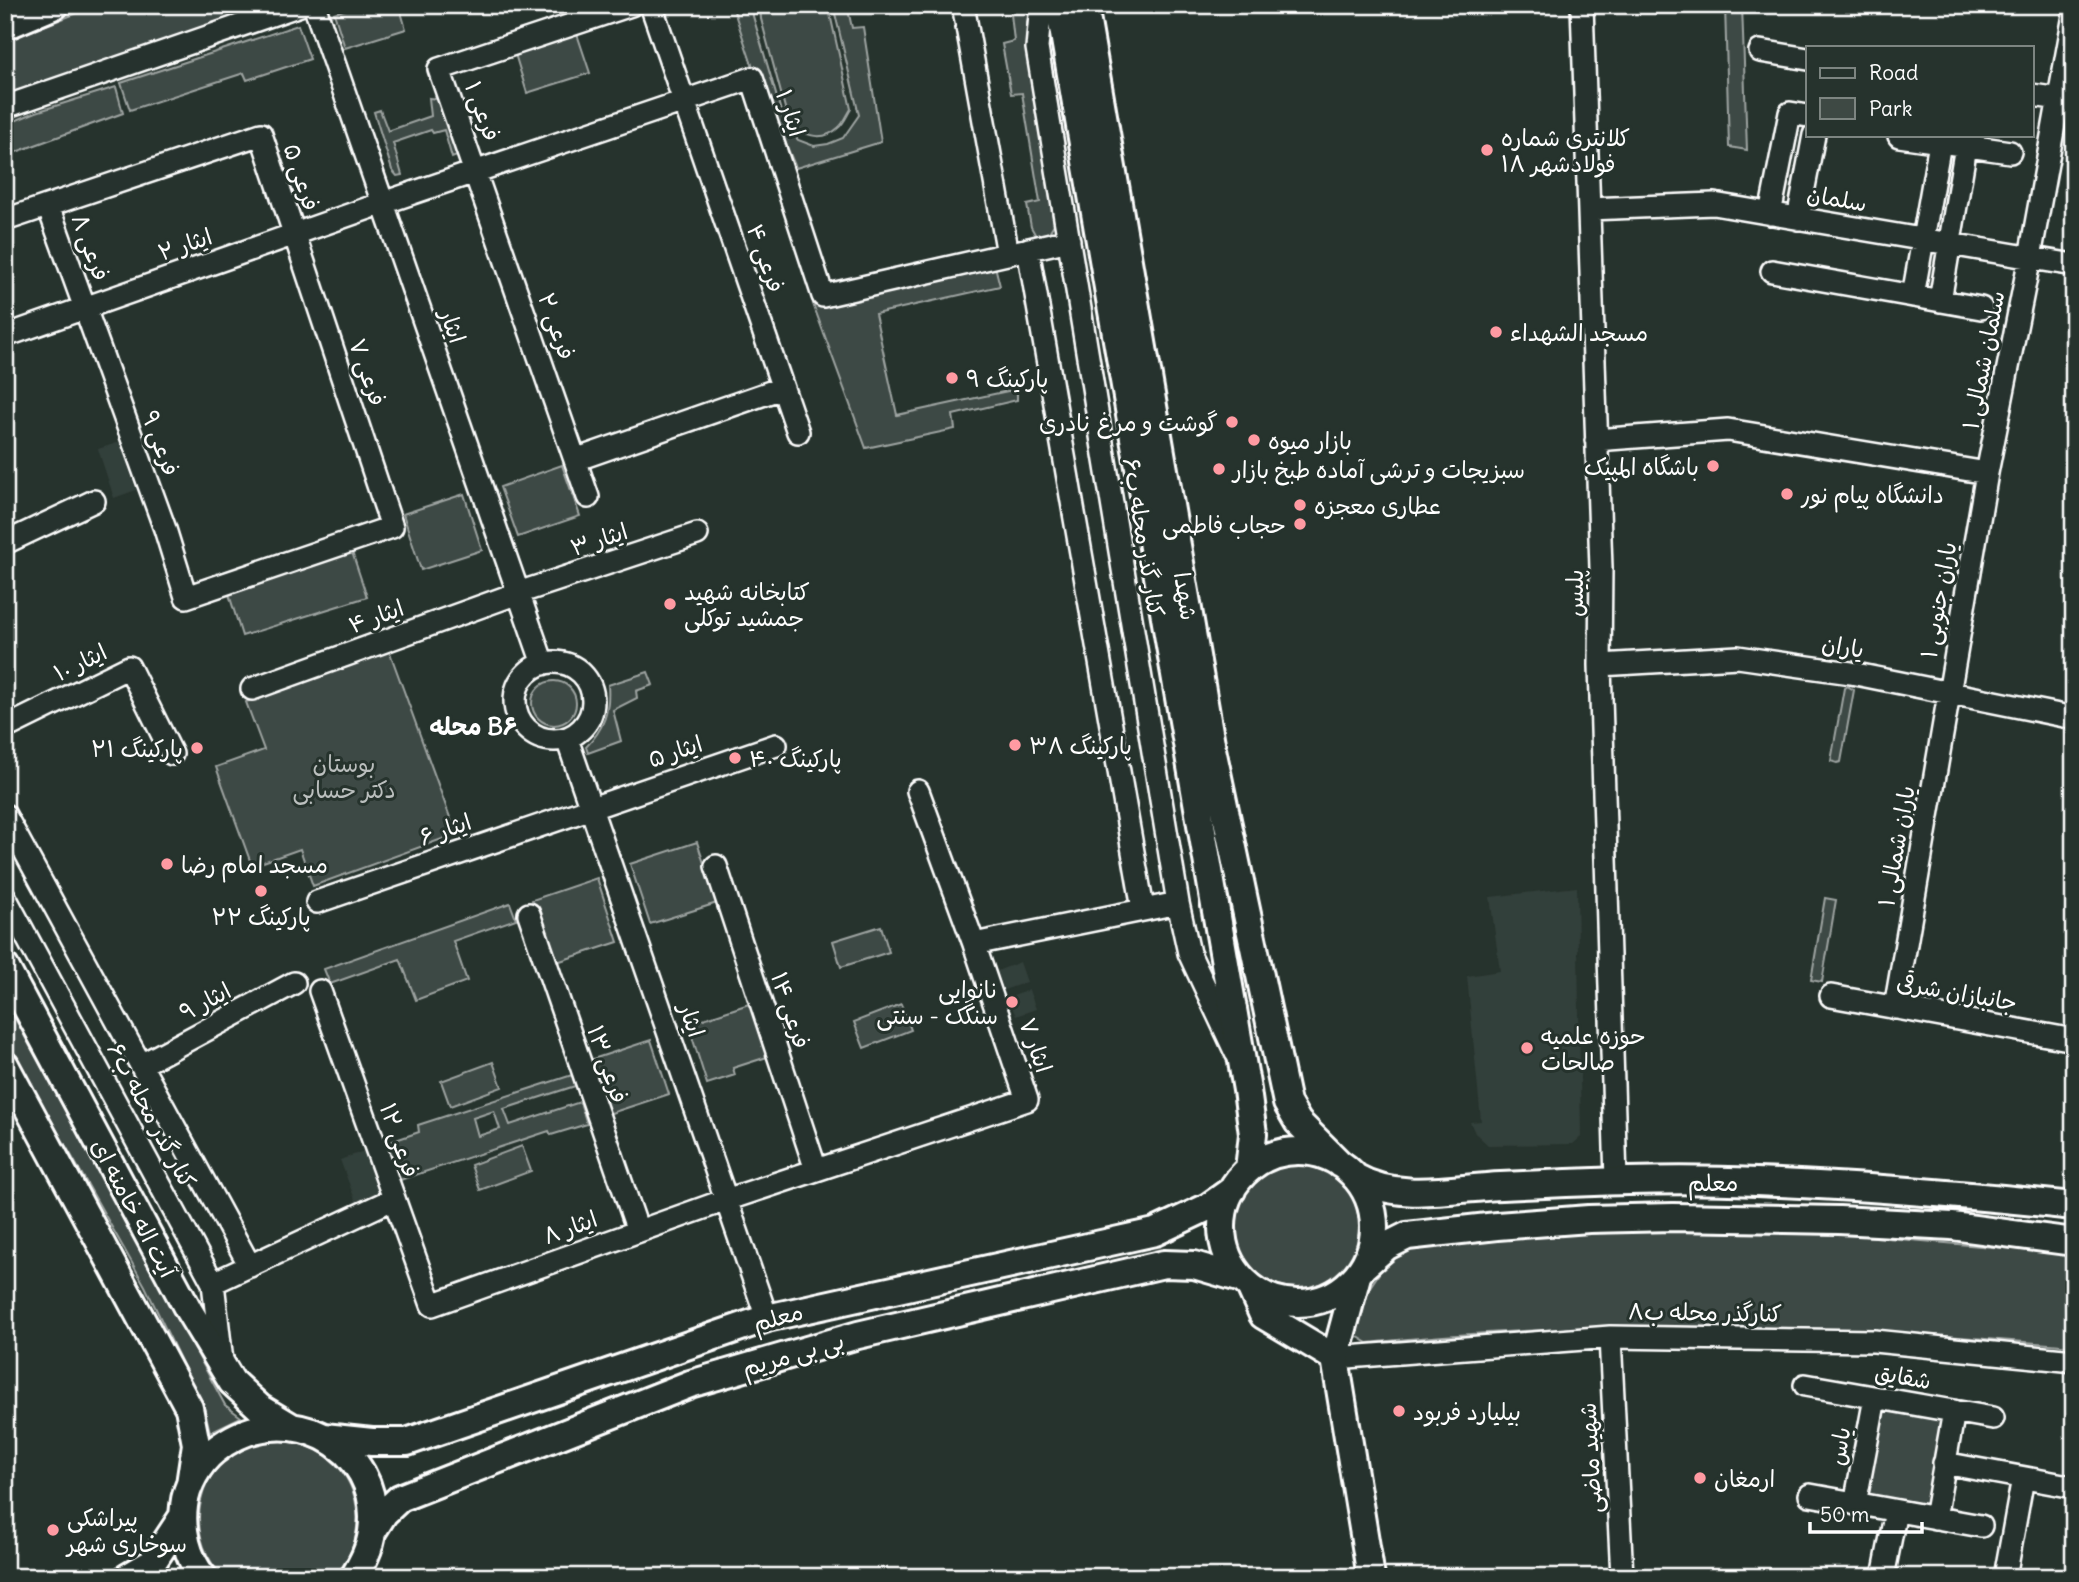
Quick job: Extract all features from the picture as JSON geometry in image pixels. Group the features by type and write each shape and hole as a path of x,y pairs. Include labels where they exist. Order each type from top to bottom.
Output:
{"main road":[{"path":"5,26 55,5"},
{"name":"شهدا","path":"1059,5 1167,554 1212,749 1287,1103 1298,1122 1348,1170"},
{"name":"شهدا","path":"1084,5 1253,1134 1250,1169"},
{"name":"آیت اله خامنه ای","path":"5,967 189,1311 232,1382 260,1408 290,1426"},
{"name":"آیت اله خامنه ای","path":"5,1065 189,1408 196,1444 183,1516"},
{"path":"1245,1079 1283,1085"},
{"path":"1335,1358 1263,1315 1246,1283 1231,1264 1224,1246 1224,1207 1232,1190 1250,1169 1266,1159 1284,1153 1304,1152 1323,1156 1348,1170 1366,1193 1374,1220 1372,1248 1361,1271 1335,1358 1371,1577"},
{"name":"معلم","path":"1348,1170 1367,1184 1406,1192 1616,1181 1754,1181 1963,1195 2074,1206"},
{"path":"1479,1187 1471,1198 1469,1212 1483,1227"},
{"name":"معلم","path":"324,1437 372,1442 407,1441 767,1318 1154,1232 1208,1207 1232,1190"},
{"name":"معلم","path":"1361,1271 1387,1246 1407,1236 1589,1219 1673,1217 1839,1220 1952,1226 2074,1242"},
{"path":"1154,1232 1163,1241 1166,1254 1164,1264"},
{"name":"بی بی مریم","path":"372,1532 384,1513 400,1498 690,1384 858,1335 1164,1264 1194,1265 1246,1283"},
{"path":"1246,1283 1271,1298 1294,1303 1318,1301 1339,1292 1361,1271"},
{"path":"190,1484 206,1457 230,1438 259,1427 290,1426 324,1437 346,1454 363,1477 372,1504 372,1532 366,1556 354,1577"},
{"path":"128,1577 152,1563 183,1516"},
{"path":"183,1516 187,1547 203,1577"}],"street":[{"path":"5,107 300,5"},
{"name":"ایثار","path":"314,5 543,664"},
{"name":"فرعی ۱","path":"477,172 439,69 631,5"},
{"name":"فرعی ۴","path":"652,5 798,432"},
{"path":"963,5 1018,252 1143,909"},
{"name":"کنار گذر محله ب۶","path":"1045,5 1040,16 1037,48 1178,903 1189,953 1245,1079"},
{"name":"پلیس","path":"1582,5 1601,568 1600,665 1616,1181"},
{"name":"سلمان شمالی ۱","path":"1987,473 2030,257 2066,100 2074,15"},
{"path":"1759,51 1806,59"},
{"name":"ایثار ۱","path":"383,203 752,78 823,296 1069,240"},
{"path":"2034,95 2066,100"},
{"path":"1770,214 1799,114"},
{"name":"فرعی ۵","path":"48,206 261,134 293,235"},
{"path":"1798,219 1814,136"},
{"path":"1899,136 2010,152"},
{"path":"1913,296 1924,240 1929,139"},
{"path":"1940,301 1966,146"},
{"name":"فرعی ۲","path":"477,172 588,497"},
{"name":"ایثار ۲","path":"5,336 383,203"},
{"name":"سلمان","path":"1589,209 1714,204 2074,265"},
{"path":"5,220 48,206"},
{"name":"فرعی ۸","path":"48,206 85,306"},
{"name":"فرعی ۷","path":"187,597 392,527 293,235"},
{"path":"1772,271 1981,308"},
{"name":"فرعی ۹","path":"85,306 187,597"},
{"path":"575,460 782,388"},
{"path":"1596,440 1728,430 1987,473"},
{"name":"یاران جنوبی ۱","path":"1949,693 1987,473"},
{"path":"5,543 94,500"},
{"name":"ایثار ۳","path":"518,593 697,534"},
{"name":"ایثار ۴","path":"252,688 518,593"},
{"name":"یاران","path":"1600,665 1738,657 1850,673 2074,718"},
{"path":"556,662 569,665 589,682 593,693 591,715 585,725 567,738 555,741 542,739 522,724 516,713 516,688 532,669 543,664 556,662"},
{"name":"ایثار ۱۰","path":"5,727 129,667 172,754"},
{"name":"یاران شمالی ۱","path":"1895,1008 1949,693"},
{"name":"ایثار","path":"567,738 767,1318"},
{"name":"ایثار ۵","path":"591,807 776,745"},
{"path":"918,791 974,944 1178,903"},
{"name":"ایثار ۶","path":"317,902 591,807"},
{"path":"5,815 250,1266"},
{"name":"فرعی ۱۴","path":"716,866 816,1170"},
{"name":"کنار گذر محله ب۶","path":"5,897 213,1283 223,1367"},
{"name":"فرعی ۱۳","path":"529,914 638,1231"},
{"name":"ایثار ۷","path":"726,1200 1027,1100 974,944"},
{"name":"ایثار ۹","path":"141,1065 293,983"},
{"name":"فرعی ۱۲","path":"320,991 432,1305"},
{"name":"جانبازان شرقی","path":"1831,996 2074,1040"},
{"path":"213,1283 393,1199"},
{"name":"ایثار ۸","path":"432,1305 726,1200"},
{"name":"کنارگذر محله ب۸","path":"1335,1358 1610,1337 1874,1340 2074,1360"},
{"name":"شهید ماضی","path":"1610,1337 1622,1577"},
{"name":"شقایق","path":"1805,1385 1993,1418"},
{"name":"یاس","path":"1855,1504 1875,1398"},
{"path":"1935,1518 1954,1411"},
{"path":"1944,1463 2074,1487"},
{"path":"2005,1577 2023,1478"},
{"path":"1810,1496 1981,1526"},
{"path":"1883,1577 1896,1511"}],"shaded area":[{"path":"120,442 136,490 114,498 98,449"},
{"name":"حوزه علمیه صالحات","path":"1577,887 1581,1137 1573,1144 1488,1145 1475,1133 1470,1122 1481,1121 1467,976 1500,971 1490,897"},
{"path":"1020,962 1027,982 1004,990 997,971"},
{"path":"1029,990 1036,1009 1016,1016 1008,998"},
{"path":"364,1151 380,1193 356,1202 340,1160"}],"green space":[{"path":"98,5 282,5 5,101 5,41"},
{"path":"359,5 399,5 406,29 345,48 334,13"},
{"path":"732,5 753,5 753,16 785,125 798,140 814,146 843,138 859,115 833,5 847,5 852,28 863,27 881,142 796,168 751,62"},
{"path":"760,5 828,5 851,109 842,124 831,133 818,136 804,133 788,119 761,19"},
{"path":"1010,5 1031,5 1027,22 1028,60 1054,224 1047,236 1036,236 1031,227 1027,205 1040,202 1022,93 1011,94 1002,44 1014,41"},
{"path":"1725,5 1742,5 1747,150 1729,147"},
{"path":"298,25 310,59 247,80 244,73 130,110 121,83"},
{"path":"577,34 590,73 527,93 515,54"},
{"path":"116,87 123,113 5,156 5,125 36,112"},
{"path":"429,98 438,99 457,156 452,158 444,130 433,133 431,130 393,143 402,175 397,176 392,170 374,112 380,110 388,131 431,116"},
{"path":"994,262 1000,286 875,314 897,415 1017,389 1017,400 953,415 955,429 866,448 813,304"},
{"path":"562,465 580,516 518,537 500,487"},
{"path":"464,494 482,550 421,570 403,514"},
{"path":"352,552 367,597 242,636 228,591"},
{"name":"بوستان دکتر حسابی","path":"389,650 456,834 313,886 300,849 252,866 216,767 264,750 246,702"},
{"path":"648,672 653,685 636,691 637,698 613,710 621,741 588,753 586,747 604,719 608,703 608,685"},
{"path":"554,681 563,682 570,687 575,694 575,712 570,719 563,724 554,725 545,724 538,719 533,712 532,703 533,694 538,687 545,682"},
{"path":"1847,686 1854,690 1841,762 1837,763 1831,761 1844,688"},
{"path":"697,842 717,903 650,924 630,864"},
{"path":"597,878 618,942 554,963 532,900"},
{"path":"1825,898 1836,900 1822,982 1811,980"},
{"path":"510,903 516,919 453,941 467,981 416,1000 400,959 330,984 324,969"},
{"path":"881,926 889,952 841,967 833,941"},
{"path":"5,1000 225,1405 241,1417 210,1432 205,1411 145,1286 5,1038"},
{"path":"752,1003 770,1056 733,1068 735,1075 707,1084 688,1024"},
{"path":"901,1004 911,1030 864,1048 854,1022"},
{"path":"651,1040 669,1094 605,1115 587,1061"},
{"path":"493,1062 502,1087 450,1106 441,1081"},
{"path":"572,1075 575,1086 504,1109 510,1125 580,1102 587,1124 551,1135 549,1131 394,1182 381,1145 419,1132 418,1125","holes":["494,1111 500,1129 478,1136 473,1118"]},
{"path":"522,1146 531,1171 480,1190 471,1165"},
{"path":"1297,1164 1321,1168 1341,1182 1355,1202 1359,1226 1355,1250 1341,1270 1321,1284 1297,1288 1273,1284 1253,1270 1239,1250 1235,1226 1239,1202 1253,1182 1273,1168"},
{"path":"1665,1226 1782,1229 2074,1254 2074,1346 1893,1332 1742,1327 1555,1329 1368,1343 1355,1335 1358,1305 1396,1248"},
{"path":"1878,1403 1946,1415 1929,1511 1861,1499"},
{"path":"285,1440 320,1452 342,1471 355,1501 356,1534 352,1550 333,1577 224,1577 212,1563 204,1546 200,1528 203,1492 223,1461 238,1450 267,1441"}],"place":[{"name":"کلانتری شماره ۱۸ فولادشهر","path":"1487,150"},
{"name":"مسجد الشهداء","path":"1496,332"},
{"name":"پارکینگ ۹","path":"952,378"},
{"name":"گوشت و مرغ نادری","path":"1232,422"},
{"name":"بازار میوه","path":"1254,440"},
{"name":"باشگاه المپیک","path":"1713,466"},
{"name":"سبزیجات و ترشی آماده طبخ بازار","path":"1219,469"},
{"name":"دانشگاه پیام نور","path":"1787,494"},
{"name":"عطاری معجزه","path":"1300,505"},
{"name":"حجاب فاطمی","path":"1300,524"},
{"name":"کتابخانه شهید جمشید توکلی","path":"670,604"},
{"name":"پارکینگ ۳۸","path":"1015,745"},
{"name":"پارکینگ ۲۱","path":"197,748"},
{"name":"پارکینگ ۴۰","path":"735,758"},
{"name":"مسجد امام رضا","path":"167,864"},
{"name":"پارکینگ ۲۲","path":"261,891"},
{"name":"نانوایی سنگک - سنتی","path":"1012,1002"},
{"name":"حوزه علمیه صالحات","path":"1527,1048"},
{"name":"بیلیارد فربود","path":"1399,1411"},
{"name":"ارمغان","path":"1700,1478"},
{"name":"پیراشکی سوخاری شهر","path":"53,1530"}],"district":[{"name":"محله B۶","path":"473,726"}]}
